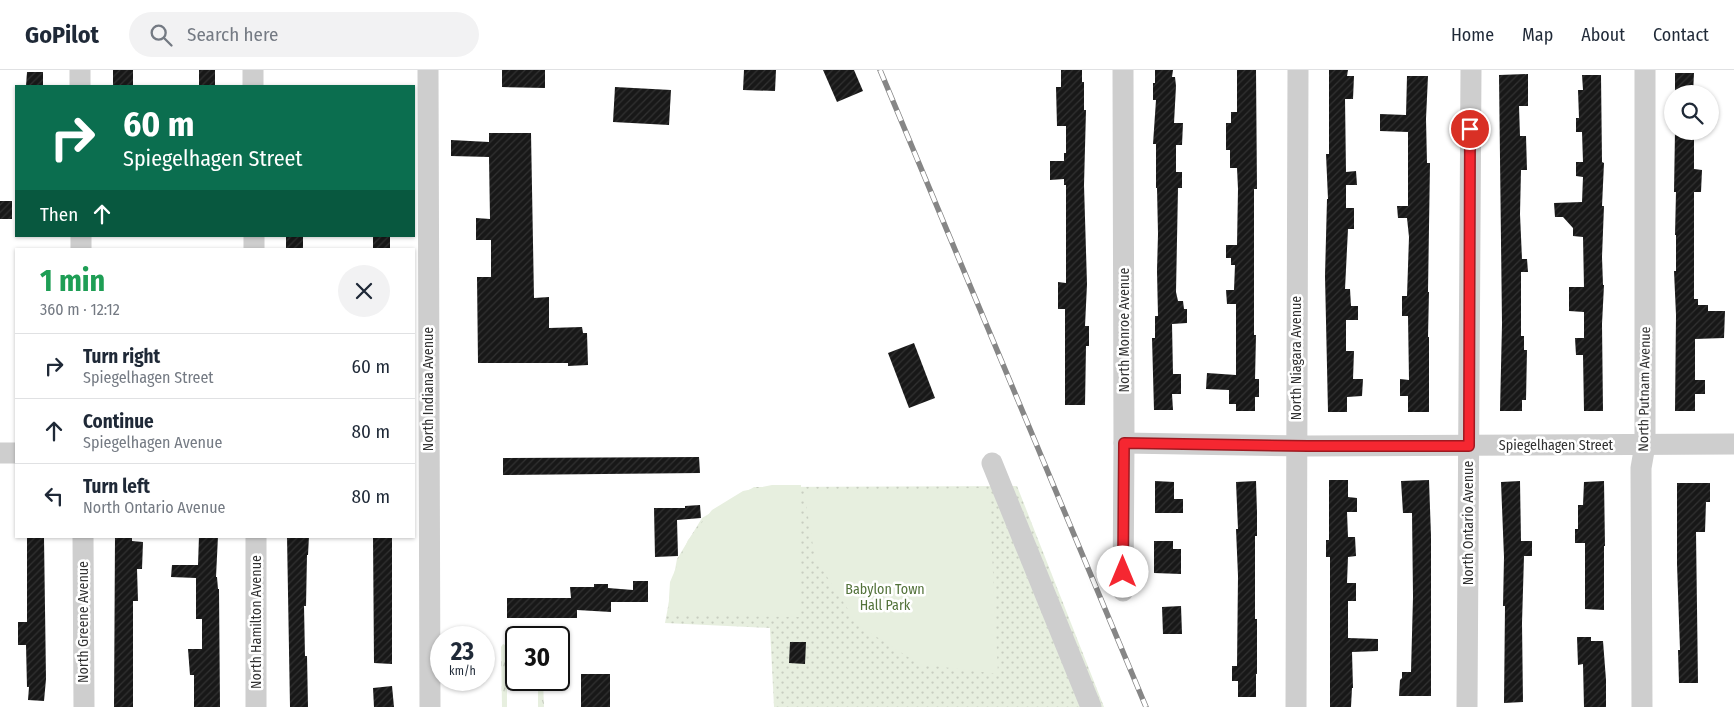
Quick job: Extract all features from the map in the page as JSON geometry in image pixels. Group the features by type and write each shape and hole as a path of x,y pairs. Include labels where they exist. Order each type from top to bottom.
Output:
{"street":[{"path":"80,70 80,85"},
{"path":"253,70 253,85"},
{"name":"North Indiana Avenue","path":"428,70 421,450 430,707"},
{"name":"North Monroe Avenue","path":"1123,70 1123,591"},
{"name":"North Niagara Avenue","path":"1296,707 1298,70"},
{"name":"North Ontario Avenue","path":"1468,707 1471,70"},
{"name":"North Putnam Avenue","path":"1642,707 1641,468 1646,445 1645,70"},
{"path":"1124,443 1296,446"},
{"name":"Spiegelhagen Street","path":"1296,446 1734,444"},
{"path":"0,453 15,453"},
{"path":"992,462 1091,707"},
{"name":"North Greene Avenue","path":"82,538 84,707"},
{"name":"North Hamilton Avenue","path":"256,538 256,707"}],"green space":[{"path":"772,485 801,485 801,617 668,615 670,582 688,540 712,510 743,491"},
{"name":"Babylon Town Hall Park","path":"1017,486 1104,707 774,707 770,628 665,623 677,559 702,518 754,487"},
{"path":"982,488 989,493 998,674 919,664 858,625 815,558 804,491"},
{"path":"503,644 505,645 507,707 502,707 501,647"},
{"path":"538,691 543,691 544,707 538,707"}],"building":[{"path":"113,70 133,70 133,85 113,85"},
{"path":"199,70 215,70 215,85 199,85"},
{"path":"502,70 545,70 545,88 502,87"},
{"path":"744,70 776,70 775,91 743,90"},
{"path":"823,70 854,70 863,91 837,102"},
{"path":"1061,70 1082,70 1082,82 1084,82 1084,110 1086,110 1084,185 1087,284 1085,326 1089,326 1089,346 1086,346 1085,405 1065,405 1065,309 1058,309 1058,282 1066,283 1066,185 1064,185 1064,179 1050,180 1050,161 1064,161 1064,153 1066,153 1066,126 1057,126 1056,87 1061,87"},
{"path":"1155,70 1173,70 1172,77 1175,77 1176,86 1174,123 1183,123 1182,145 1176,145 1176,172 1182,172 1182,188 1178,188 1176,292 1178,301 1183,301 1184,309 1187,309 1187,323 1172,324 1173,374 1181,374 1181,394 1172,394 1173,410 1154,410 1152,338 1155,338 1155,316 1158,316 1156,144 1153,144 1156,100 1153,100"},
{"path":"1237,70 1256,70 1257,189 1254,189 1254,335 1256,335 1255,379 1259,379 1259,397 1255,397 1255,411 1236,411 1236,404 1229,404 1229,390 1206,389 1207,373 1236,375 1236,304 1227,304 1226,290 1234,290 1235,265 1231,265 1231,258 1226,258 1226,245 1237,245 1238,189 1237,168 1230,168 1230,150 1226,150 1226,123 1231,123 1231,112 1237,112"},
{"path":"1329,70 1348,70 1347,76 1354,76 1353,99 1345,99 1346,172 1356,171 1357,185 1346,185 1346,208 1354,208 1354,229 1348,229 1345,289 1350,289 1351,306 1358,306 1358,320 1346,320 1346,351 1354,351 1353,379 1363,379 1362,396 1347,397 1347,412 1328,412 1325,276 1328,199 1326,154 1329,154"},
{"path":"27,72 43,72 43,85 26,85"},
{"path":"1675,73 1694,73 1693,85 1675,85"},
{"path":"1528,74 1528,106 1519,106 1520,136 1526,136 1527,170 1521,170 1520,214 1522,259 1527,259 1528,272 1521,272 1521,336 1524,336 1524,350 1527,350 1526,400 1522,400 1522,411 1500,411 1502,324 1499,75"},
{"path":"1582,75 1601,75 1602,162 1604,163 1602,206 1604,206 1602,257 1604,285 1602,324 1603,411 1584,411 1583,355 1576,355 1575,338 1584,338 1584,312 1569,311 1569,287 1584,287 1583,237 1573,236 1573,228 1563,217 1555,217 1554,203 1582,202 1583,177 1576,176 1576,162 1583,162 1582,132 1576,132 1576,118 1579,118 1578,90 1583,90"},
{"path":"1407,76 1428,76 1426,119 1427,163 1430,163 1429,412 1408,412 1408,396 1400,396 1400,379 1409,380 1408,316 1402,316 1402,296 1407,296 1409,237 1407,218 1398,218 1397,206 1408,206 1408,132 1380,131 1380,114 1406,115"},
{"path":"615,87 671,90 669,125 613,122"},
{"path":"489,133 531,133 534,298 549,297 549,328 582,327 583,333 587,333 588,365 568,366 568,363 478,363 477,277 491,277 491,240 476,240 476,218 490,219 489,157 451,156 451,140 489,142"},
{"path":"1675,140 1694,140 1694,169 1702,170 1701,192 1694,192 1694,299 1698,299 1698,305 1708,305 1708,311 1725,311 1724,338 1695,339 1695,380 1705,380 1705,394 1695,394 1695,411 1675,411 1676,315 1674,271 1676,271 1676,192 1674,192"},
{"path":"0,201 12,201 12,219 0,219"},
{"path":"286,237 303,237 303,248 286,248"},
{"path":"373,237 390,237 390,248 373,248"},
{"path":"914,343 935,398 909,408 888,353"},
{"path":"699,457 700,473 503,475 503,458"},
{"path":"1329,480 1348,480 1348,497 1357,498 1357,512 1347,512 1348,537 1355,537 1356,556 1348,557 1347,583 1356,583 1356,601 1348,601 1348,638 1378,639 1378,651 1352,652 1353,688 1351,707 1330,707 1330,557 1326,557 1326,540 1329,540"},
{"path":"1429,480 1431,696 1399,696 1402,672 1411,672 1413,597 1412,513 1403,513 1401,481"},
{"path":"1155,481 1174,482 1174,499 1183,499 1183,513 1155,513"},
{"path":"1256,481 1256,697 1238,697 1238,681 1232,681 1232,666 1237,666 1238,576 1236,529 1238,529 1236,482"},
{"path":"1520,481 1521,541 1532,541 1532,556 1524,556 1522,623 1523,702 1504,703 1505,606 1503,606 1504,557 1501,482"},
{"path":"1604,481 1604,610 1585,609 1585,543 1575,543 1575,529 1578,529 1578,505 1583,505 1584,482"},
{"path":"1677,483 1710,483 1710,502 1706,502 1705,532 1696,532 1698,683 1679,683"},
{"path":"700,505 701,518 677,520 678,556 655,557 654,508 685,508 685,506"},
{"path":"27,538 44,538 46,679 44,701 28,700 26,645 18,645 18,622 27,622"},
{"path":"115,538 132,538 132,541 143,542 142,569 137,569 138,601 133,601 133,707 114,707"},
{"path":"199,538 218,538 216,577 219,589 220,707 194,707 194,675 190,675 188,649 202,649 202,619 196,619 196,578 171,577 172,565 198,565"},
{"path":"287,538 309,538 306,606 304,606 308,707 290,707"},
{"path":"373,538 392,538 392,664 374,663"},
{"path":"1154,541 1173,541 1173,549 1181,549 1181,574 1154,573"},
{"path":"633,581 648,581 648,602 611,602 611,612 577,610 577,618 507,618 507,598 571,598 570,587 594,587 594,584 608,584 608,588 633,590"},
{"path":"1181,606 1182,634 1163,634 1162,607"},
{"path":"1577,637 1591,637 1591,641 1603,641 1606,707 1584,707 1583,664 1578,665"},
{"path":"790,642 806,642 805,664 789,663"},
{"path":"581,674 610,674 610,707 581,707"},
{"path":"392,686 394,707 374,707 373,688"}],"railway":[{"path":"880,70 1146,707"}],"route":[{"path":"1123,572 1124,443 1469,446 1470,129"}]}
